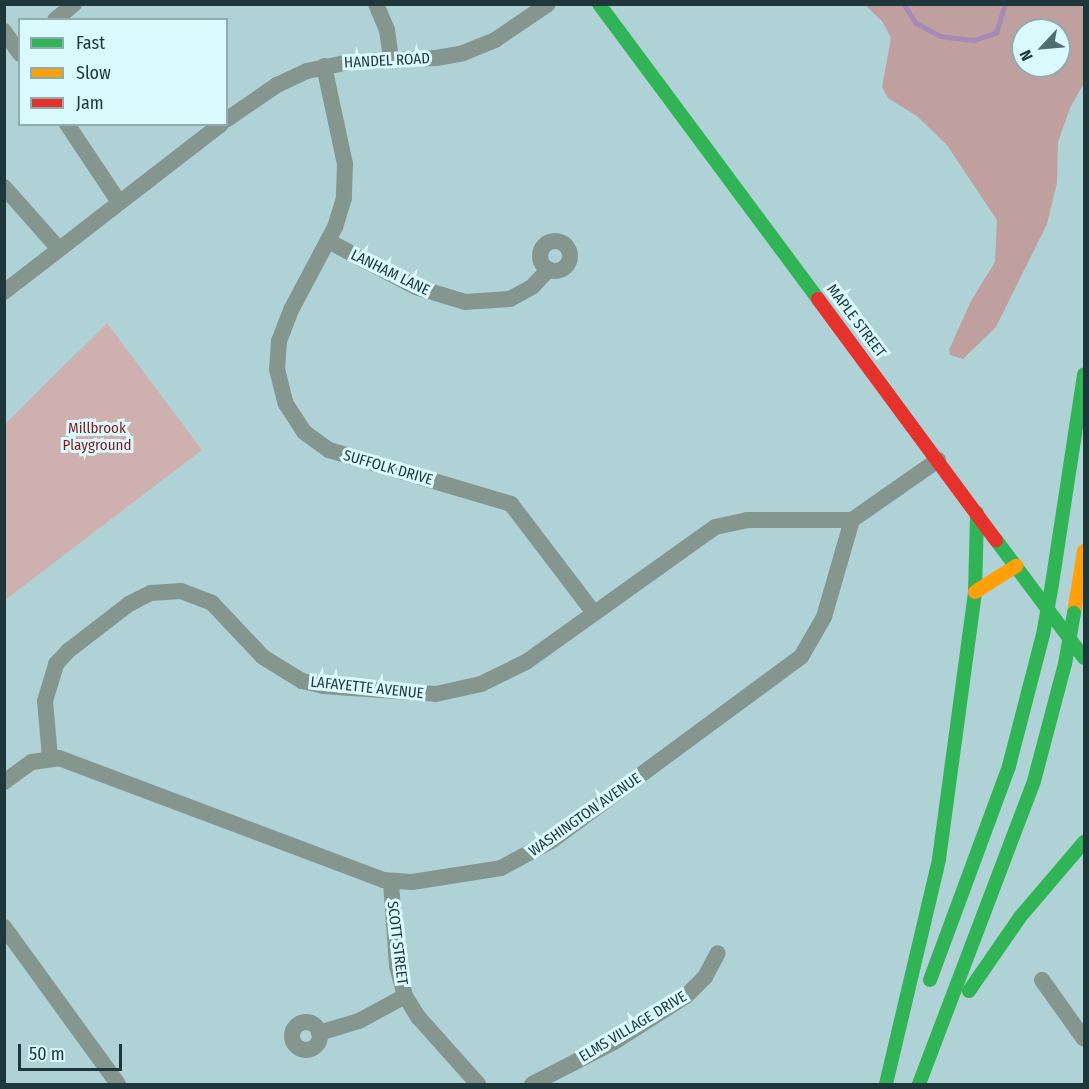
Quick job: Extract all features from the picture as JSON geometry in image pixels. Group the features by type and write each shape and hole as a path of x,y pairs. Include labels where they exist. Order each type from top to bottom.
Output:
{"main road":[{"name":"MAPLE STREET","path":"599,4 1084,658"},
{"path":"888,1084 1004,783 1043,636 1084,374"},
{"path":"888,1084 893,1044 918,961 934,885 975,592 976,513"},
{"path":"919,1084 1034,781 1065,664 1084,551"},
{"path":"975,592 1016,566"},
{"path":"933,1047 1008,932 1084,842"}],"street":[{"path":"58,18 75,4"},
{"path":"376,4 387,30 391,60"},
{"name":"HANDEL ROAD","path":"228,119 287,80 324,66 436,58 471,50 495,40 548,4"},
{"path":"4,31 18,49"},
{"name":"SUFFOLK DRIVE","path":"324,66 346,178 342,207 279,341 280,388 296,422 315,441 340,455 512,504 594,613"},
{"path":"68,126 119,202"},
{"path":"4,292 217,126"},
{"path":"4,187 59,249"},
{"name":"LANHAM LANE","path":"328,241 425,291 465,302 510,299 533,286 549,269"},
{"path":"852,520 938,460"},
{"name":"LAFAYETTE AVENUE","path":"50,757 45,701 57,664 68,651 129,604 151,593 181,591 212,603 263,657 302,681 420,694 457,690 497,678 526,662 715,526 747,520 852,520"},
{"name":"WASHINGTON AVENUE","path":"50,757 66,759 391,882 468,875 521,860 794,663 820,629 852,520"},
{"path":"4,782 32,762 50,757"},
{"name":"SCOTT STREET","path":"391,882 397,966 405,996 419,1018 478,1084"},
{"path":"4,927 118,1084"},
{"name":"ELMS VILLAGE DRIVE","path":"532,1084 614,1042 686,996 705,977 718,953"},
{"path":"1042,980 1084,1039"},
{"path":"319,1033 359,1021 405,996"}],"green space":[{"name":"Millbrook Playground","path":"107,323 202,450 5,600 5,424"}],"shaded area":[{"path":"865,5 1084,5 1084,83 1070,108 1058,142 1057,183 1047,224 996,327 963,359 950,355 949,350 971,301 995,262 997,220 947,145 918,117 888,98 882,87 891,38 882,21"}],"waterway":[{"path":"904,4 916,23 940,36 974,40 996,33 1005,4"}],"traffic: fast":[{"path":"599,4 818,299"},
{"path":"1052,584 1084,374"},
{"path":"886,1084 939,859 975,592 977,513"},
{"path":"996,540 1084,658"},
{"path":"1043,635 1052,584"},
{"path":"1065,664 1074,613"},
{"path":"930,980 1009,766 1043,635"},
{"path":"919,1084 1034,781 1065,664"},
{"path":"969,991 1020,917 1084,842"}],"traffic: slow":[{"path":"1074,613 1084,551"},
{"path":"975,592 1016,566"}],"traffic: jam":[{"path":"818,299 996,540"}]}
